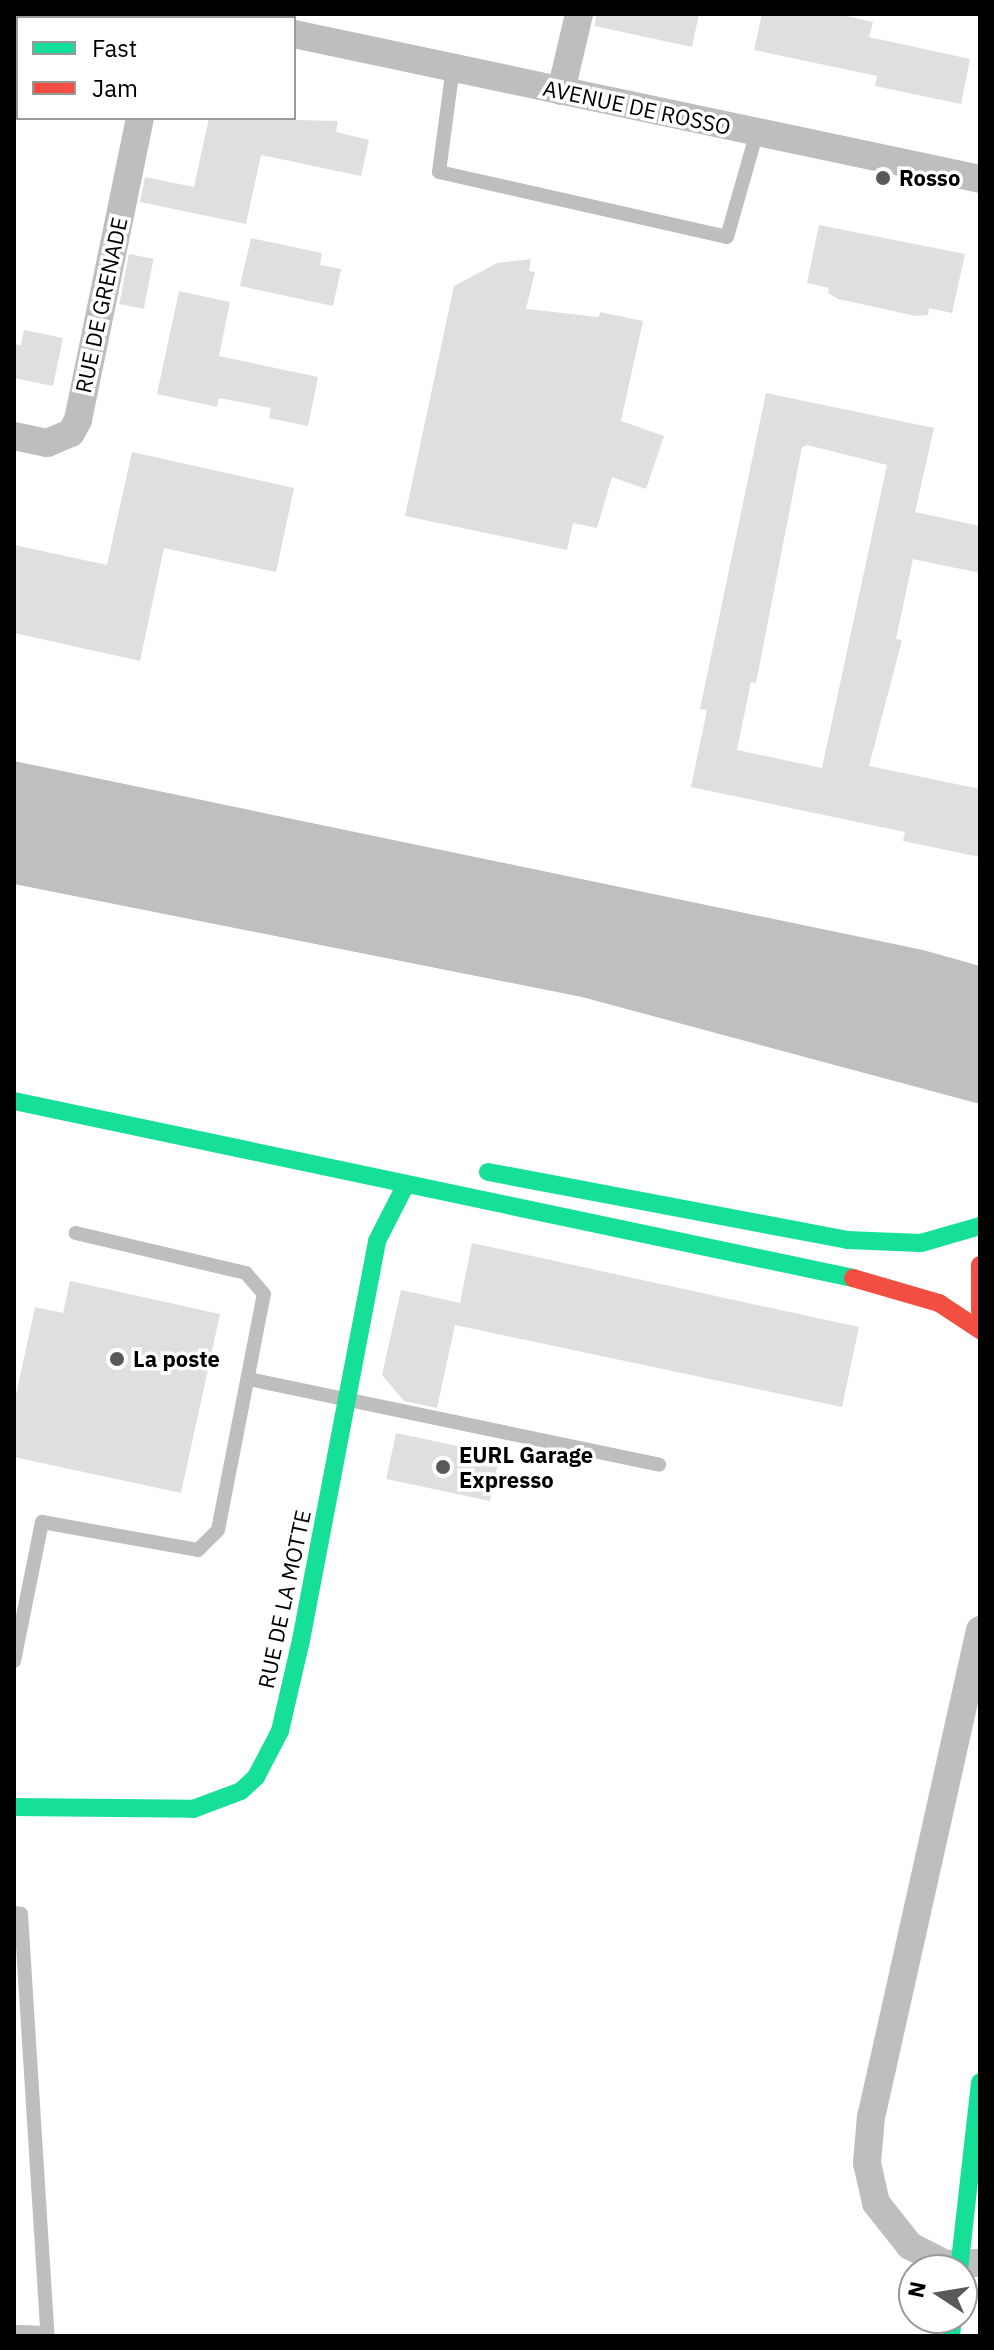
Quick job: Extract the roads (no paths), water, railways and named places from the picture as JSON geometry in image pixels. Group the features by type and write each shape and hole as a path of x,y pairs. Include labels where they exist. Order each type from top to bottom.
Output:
{"main road":[{"path":"14,1084 91,1096"},
{"path":"14,1101 405,1186 841,1274 939,1303 980,1330"},
{"path":"461,1167 847,1240 921,1243 980,1226"},
{"name":"RUE DE LA MOTTE","path":"14,1807 193,1809 241,1791 256,1777 280,1731 349,1398 352,1355 377,1241 405,1186"},
{"path":"980,1265 980,1311"},
{"path":"961,2254 980,2082"}],"street":[{"path":"561,91 579,14"},
{"name":"AVENUE DE ROSSO","path":"296,34 980,179"},
{"name":"RUE DE GRENADE","path":"14,436 47,443 71,433 78,420 140,120"},
{"path":"980,1630 871,2116 867,2163 876,2203 910,2246 946,2264 980,2263"}],"lane":[{"path":"453,67 439,172 727,237 757,132"},
{"path":"14,1661 42,1522 198,1550 218,1530 264,1294 246,1273 76,1233"},
{"path":"249,1379 659,1465"},
{"path":"14,1913 21,1914 47,2333 14,2332"}],"place":[{"name":"Rosso","path":"883,178"},
{"name":"La poste","path":"117,1359"},
{"name":"EURL Garage Expresso","path":"443,1467"}]}
